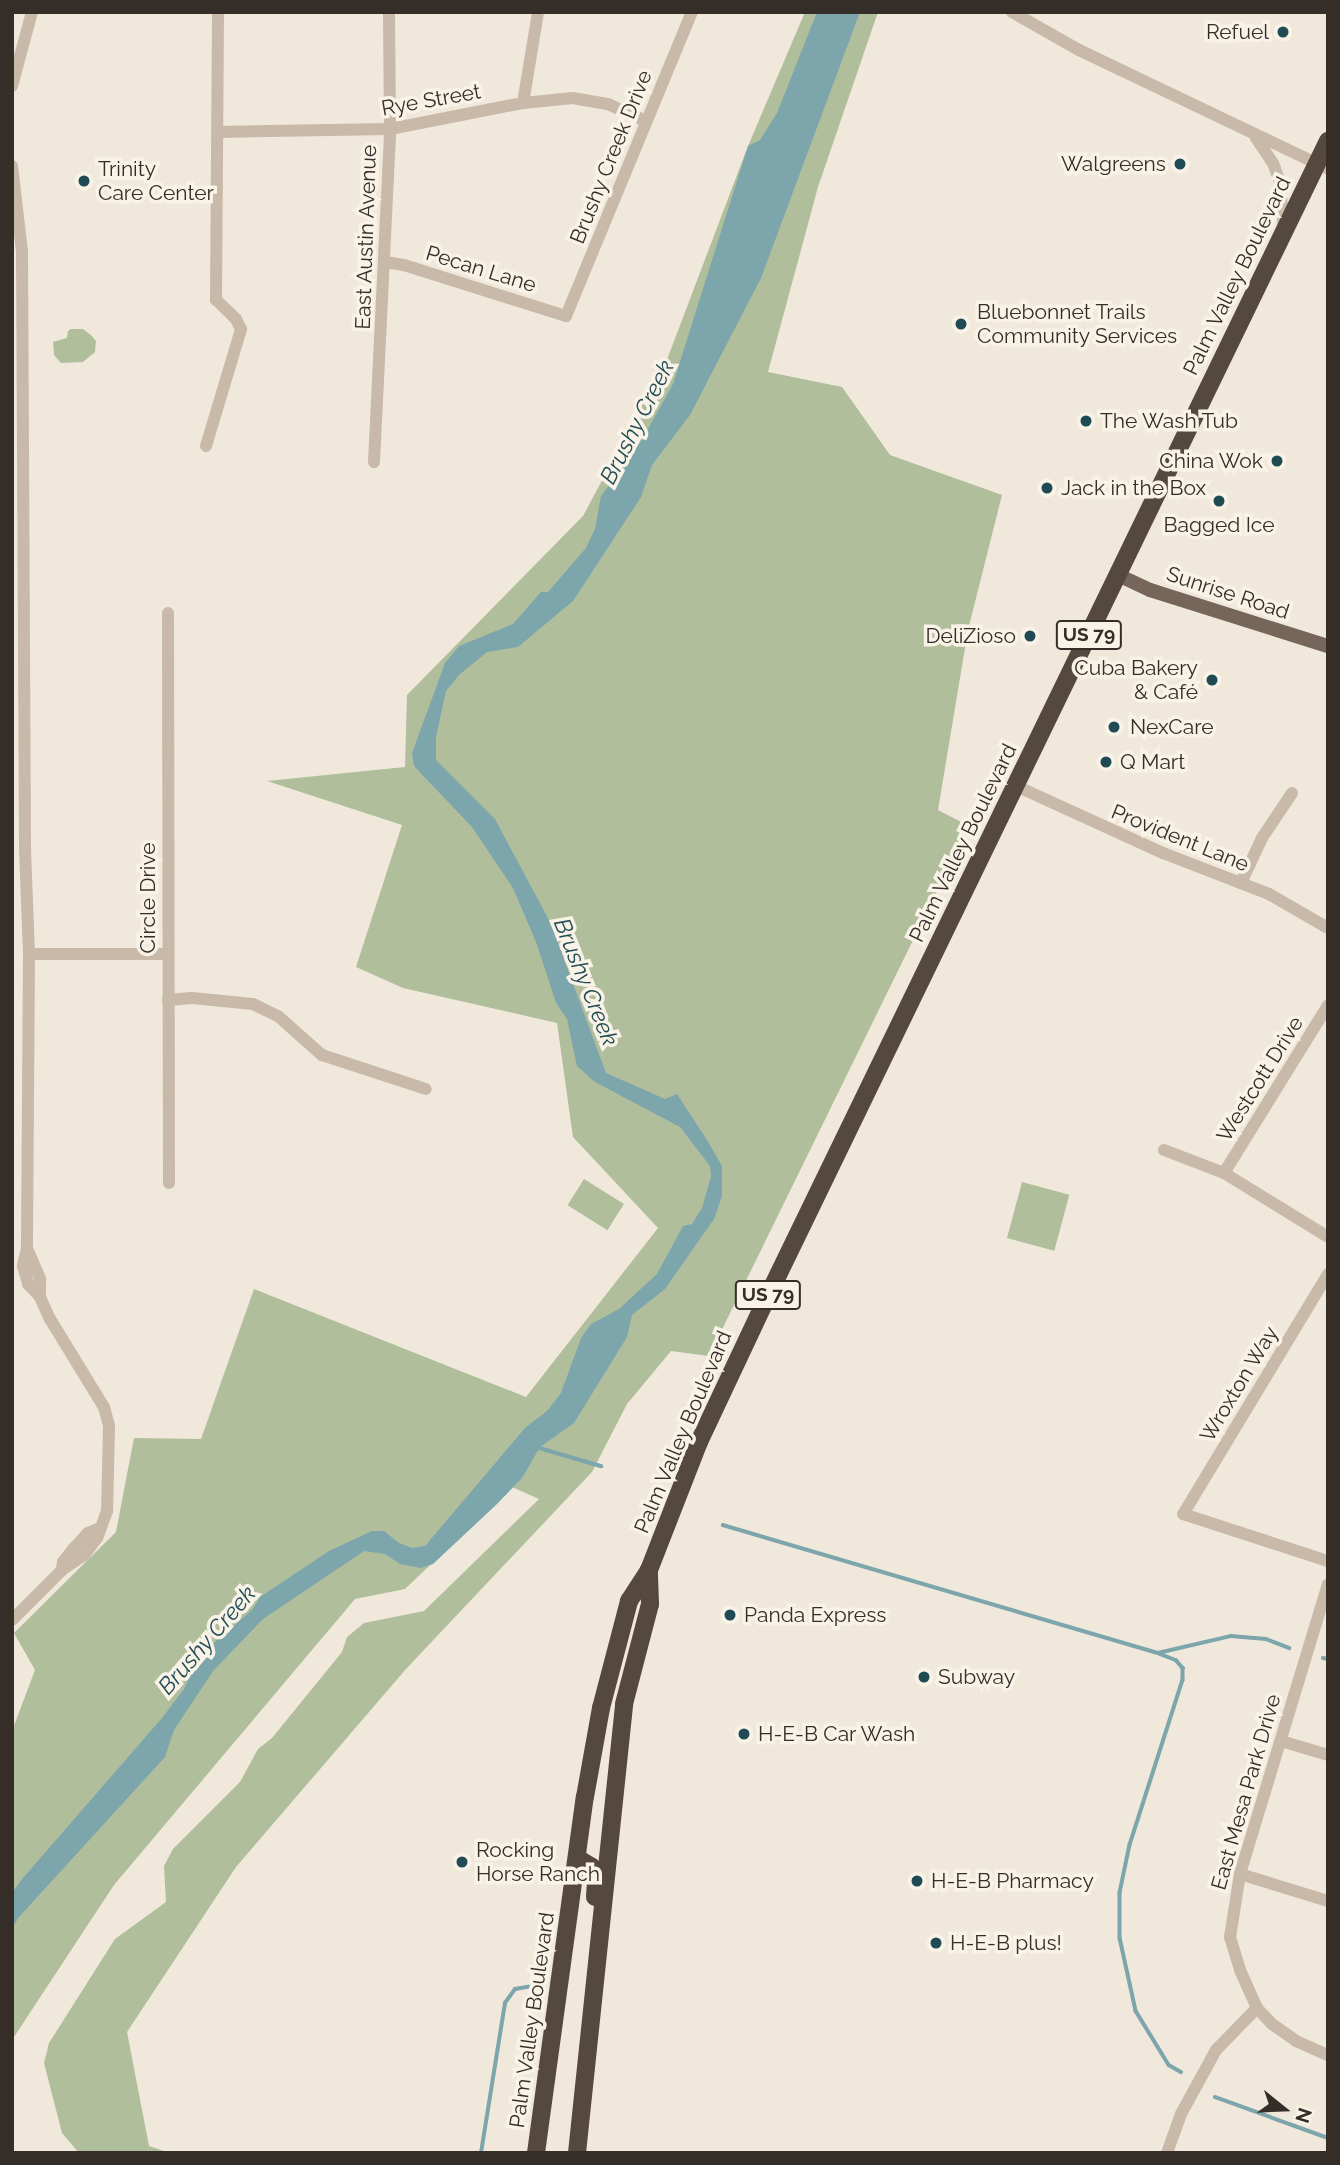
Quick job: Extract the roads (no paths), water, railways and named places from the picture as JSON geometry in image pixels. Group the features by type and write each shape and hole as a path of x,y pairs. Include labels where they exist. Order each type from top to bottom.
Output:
{"highway":[{"name":"Palm Valley Boulevard","path":"536,2153 596,1733 629,1601 649,1570 704,1431 1284,234 1322,166 1328,141"},
{"name":"Palm Valley Boulevard","path":"577,2153 595,2006 610,1815 622,1718 650,1604 649,1570"},
{"path":"577,1858 592,1867 596,1882 586,1994 595,2006"}],"main road":[{"name":"Sunrise Road","path":"1118,575 1150,590 1328,646"}],"street":[{"path":"12,86 32,12"},
{"path":"206,446 241,329 236,319 216,300 218,12"},
{"name":"East Austin Avenue","path":"374,462 390,129 389,12"},
{"path":"523,103 538,12"},
{"name":"Brushy Creek Drive","path":"566,316 692,12"},
{"path":"1012,12 1079,50 1322,166"},
{"name":"Rye Street","path":"218,132 390,129 555,99 590,100 646,121"},
{"path":"1254,135 1273,163 1280,182 1284,234"},
{"path":"12,166 22,251 19,848 29,954 27,1248 23,1266 28,1284 40,1297 107,1416 107,1511 98,1529 88,1532 63,1562 62,1570 12,1620"},
{"name":"Pecan Lane","path":"385,262 404,265 566,316"},
{"name":"Circle Drive","path":"168,613 169,1182"},
{"name":"Provident Lane","path":"1016,786 1163,853 1286,903 1328,928"},
{"path":"1241,883 1262,838 1292,793"},
{"path":"29,954 167,954"},
{"path":"168,1000 192,998 253,1004 278,1016 322,1055 426,1089"},
{"name":"Westcott Drive","path":"1224,1173 1328,1005"},
{"path":"1164,1150 1224,1173 1328,1237"},
{"path":"12,1223 27,1225"},
{"name":"Wroxton Way","path":"1328,1274 1183,1514 1328,1560"},
{"name":"East Mesa Park Drive","path":"1328,1584 1240,1874 1230,1937 1247,1991 1256,2008 1296,2042 1328,2055"},
{"path":"1281,1741 1328,1755"},
{"path":"1240,1874 1328,1901"},
{"path":"1167,2153 1181,2114 1203,2070 1236,2026 1256,2008"}],"water":[{"path":"817,12 860,12 761,278 690,415 652,465 641,497 573,601 518,647 487,652 459,675 446,691 436,737 436,760 495,819 551,924 606,1073 665,1099 677,1094 722,1166 722,1196 714,1219 665,1289 632,1315 627,1337 574,1423 540,1447 522,1478 497,1504 433,1564 421,1568 400,1564 385,1554 364,1551 263,1619 213,1671 174,1730 165,1757 19,1917 12,1928 12,1893 162,1718 184,1689 201,1654 252,1610 260,1597 329,1551 372,1531 384,1531 399,1543 412,1548 425,1546 525,1428 548,1410 561,1393 581,1338 591,1324 619,1309 657,1274 683,1226 692,1224 702,1208 711,1177 710,1166 680,1127 595,1082 577,1066 567,1019 556,1003 536,942 513,888 472,827 414,766 412,753 445,663 459,646 513,624 541,592 548,592 586,548 595,529 601,496 642,440 673,384 748,146 760,140 777,113"}],"waterway":[{"path":"536,1447 601,1466"},
{"path":"723,1525 1158,1653 1231,1636 1266,1639 1289,1648"},
{"path":"1160,1654 1176,1660 1183,1668 1183,1680 1130,1845 1120,1893 1120,1938 1136,2011 1169,2065 1181,2072"},
{"path":"1323,1658 1328,1659"},
{"path":"481,2153 505,2003 515,1989 538,1985"},
{"path":"1215,2097 1328,2138"}],"place":[{"name":"Refuel","path":"1283,32"},
{"name":"Walgreens","path":"1180,164"},
{"name":"Trinity Care Center","path":"84,181"},
{"name":"Bluebonnet Trails Community Services","path":"961,324"},
{"name":"The Wash Tub","path":"1086,421"},
{"name":"China Wok","path":"1277,461"},
{"name":"Jack in the Box","path":"1047,488"},
{"name":"Bagged Ice","path":"1219,501"},
{"name":"DeliZioso","path":"1030,636"},
{"name":"Cuba Bakery & Café","path":"1212,680"},
{"name":"NexCare","path":"1114,727"},
{"name":"Q Mart","path":"1106,762"},
{"name":"Panda Express","path":"730,1615"},
{"name":"Subway","path":"924,1677"},
{"name":"H-E-B Car Wash","path":"744,1734"},
{"name":"Rocking Horse Ranch","path":"462,1862"},
{"name":"H-E-B Pharmacy","path":"917,1881"},
{"name":"H-E-B plus!","path":"936,1943"}],"water label":[{"name":"Brushy Creek","path":"637,422"},
{"name":"Brushy Creek","path":"586,982"},
{"name":"Brushy Creek","path":"207,1640"}]}
